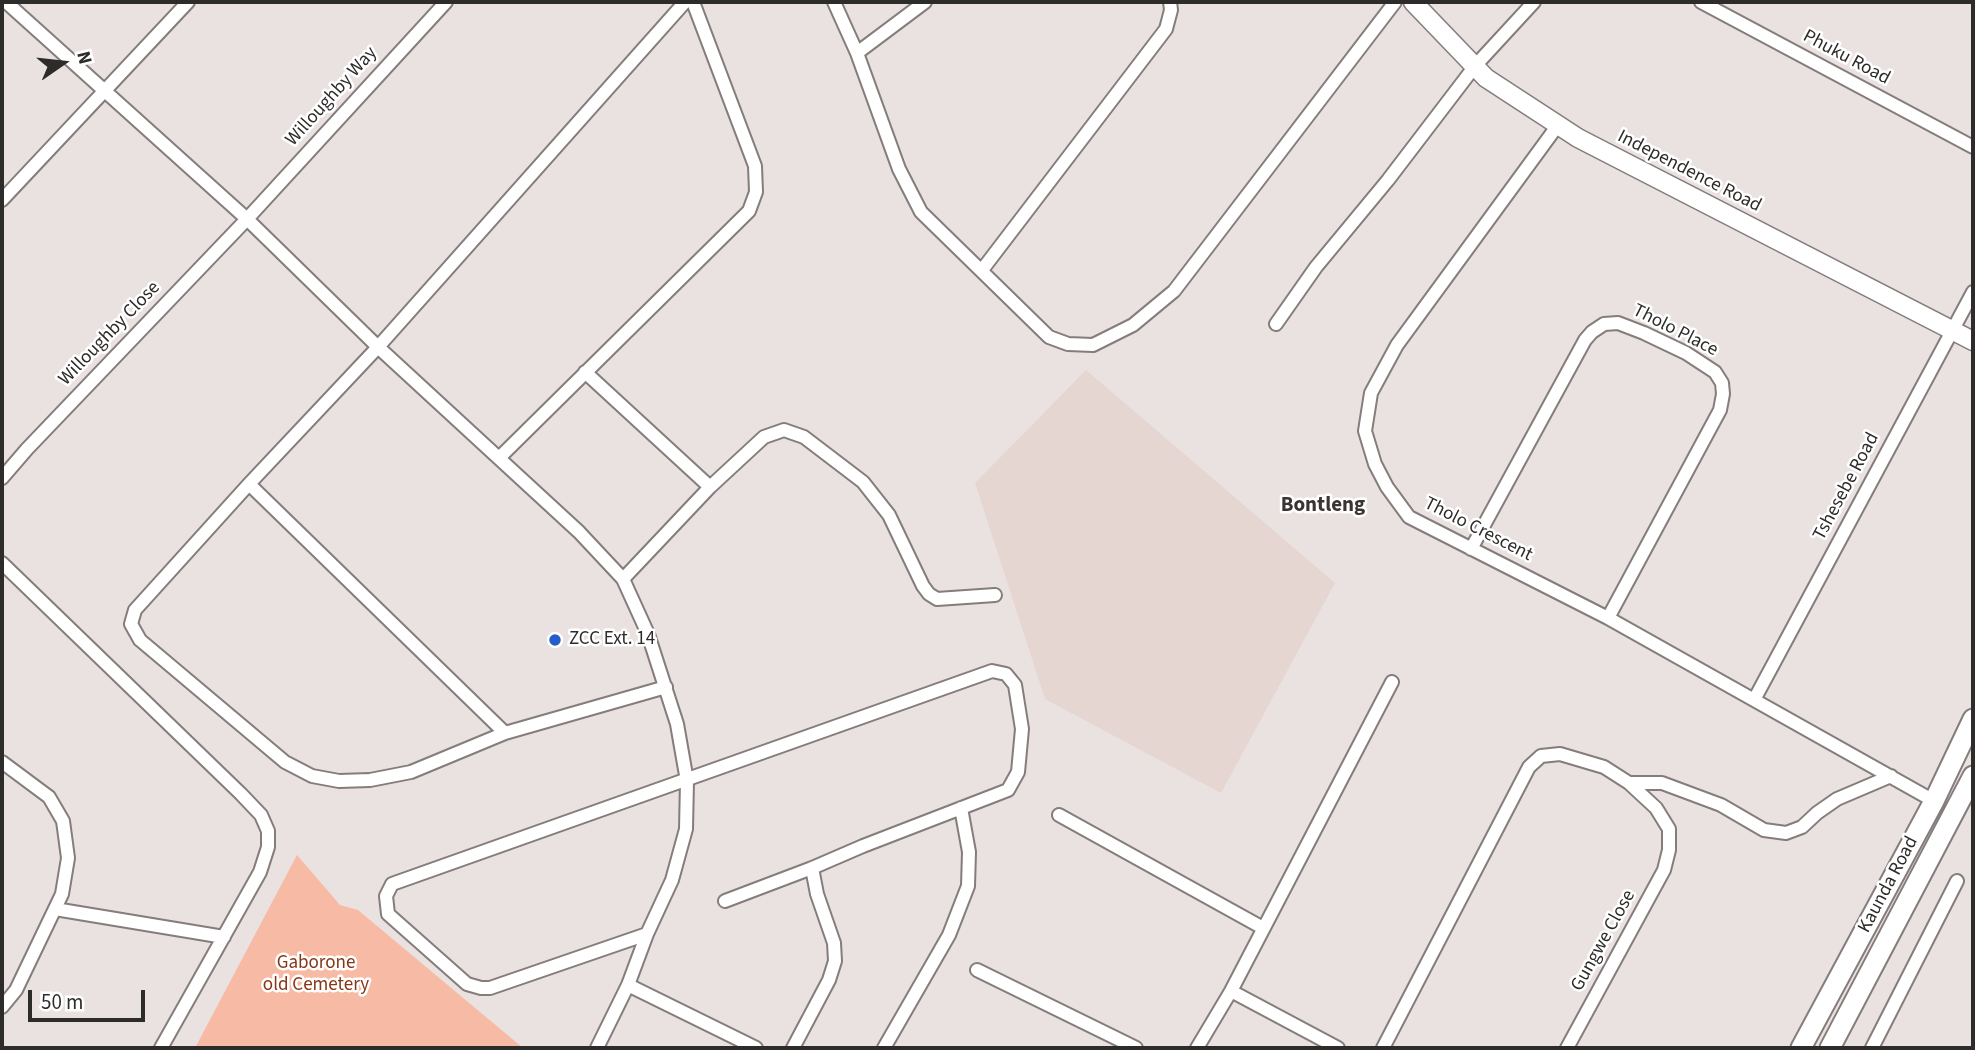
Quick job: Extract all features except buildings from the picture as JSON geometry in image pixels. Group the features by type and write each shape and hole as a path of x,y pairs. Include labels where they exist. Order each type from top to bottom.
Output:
{"main road":[{"name":"Kaunda Road","path":"1801,1048 1934,801 1973,719"},
{"path":"1830,1048 1973,776"}],"street":[{"path":"6,2 247,219 378,347 579,532 623,579 648,634 677,724 687,781 685,829 672,880 647,934 628,985 597,1048"},
{"path":"2,200 188,2"},
{"name":"Willoughby Way","path":"247,219 446,2"},
{"path":"666,687 505,733 411,772 370,780 339,781 312,776 285,762 140,640 131,624 135,610 378,347 685,2"},
{"path":"499,458 749,211 756,192 755,166 693,2"},
{"path":"834,2 857,53 899,169 921,212 1049,337 1068,344 1093,345 1133,325 1174,291 1395,2"},
{"path":"857,53 925,2"},
{"path":"982,270 1166,29 1171,10 1170,2"},
{"name":"Independence Road","path":"1413,2 1486,78 1578,138 1973,341"},
{"path":"1276,324 1316,267 1388,180 1475,66 1534,2"},
{"name":"Phuku Road","path":"1701,2 1973,147"},
{"name":"Tholo Crescent","path":"1558,125 1397,345 1371,393 1365,430 1375,464 1387,487 1409,517 1608,618 1934,801"},
{"name":"Willoughby Close","path":"2,478 26,449 247,219"},
{"name":"Tshesebe Road","path":"1754,700 1973,292"},
{"name":"Tholo Place","path":"1471,549 1585,340 1604,324 1618,323 1644,332 1715,372 1722,383 1723,394 1720,410 1608,618"},
{"path":"585,372 710,486"},
{"path":"623,579 710,486 764,437 784,430 804,437 863,482 889,515 929,594 937,599 995,595"},
{"path":"249,484 505,733"},
{"path":"2,563 261,815 268,831 268,847 260,872 161,1048"},
{"path":"647,934 490,988 481,988 467,984 388,914 386,896 392,884 992,671 1006,674 1015,685 1022,729 1018,772 1008,790 725,901"},
{"path":"1197,1048 1231,991 1392,682"},
{"path":"1383,1048 1529,767 1541,756 1560,754 1604,766 1629,783 1662,783 1721,805 1764,830 1786,833 1802,827 1837,799 1891,775"},
{"path":"2,762 49,797 63,821 68,858 62,894 16,990 2,1007"},
{"name":"Gungwe Close","path":"1567,1048 1664,870 1669,850 1669,829 1656,808 1629,783"},
{"path":"884,1048 949,934 968,886 969,852 961,808"},
{"path":"1059,815 1264,928"},
{"path":"793,1048 829,980 835,961 834,943 817,894 812,869"},
{"path":"1872,1048 1958,881"},
{"path":"55,909 224,937"},
{"path":"977,970 1136,1048"},
{"path":"628,985 756,1048"},
{"path":"1231,991 1338,1048"}],"shaded area":[{"path":"1086,370 1335,583 1221,793 1045,699 975,483"}],"green space":[{"name":"Gaborone old Cemetery","path":"297,855 340,905 358,910 523,1048 195,1048"}],"place":[{"name":"ZCC Ext. 14","path":"555,640"}],"district":[{"name":"Bontleng","path":"1323,506"}]}
